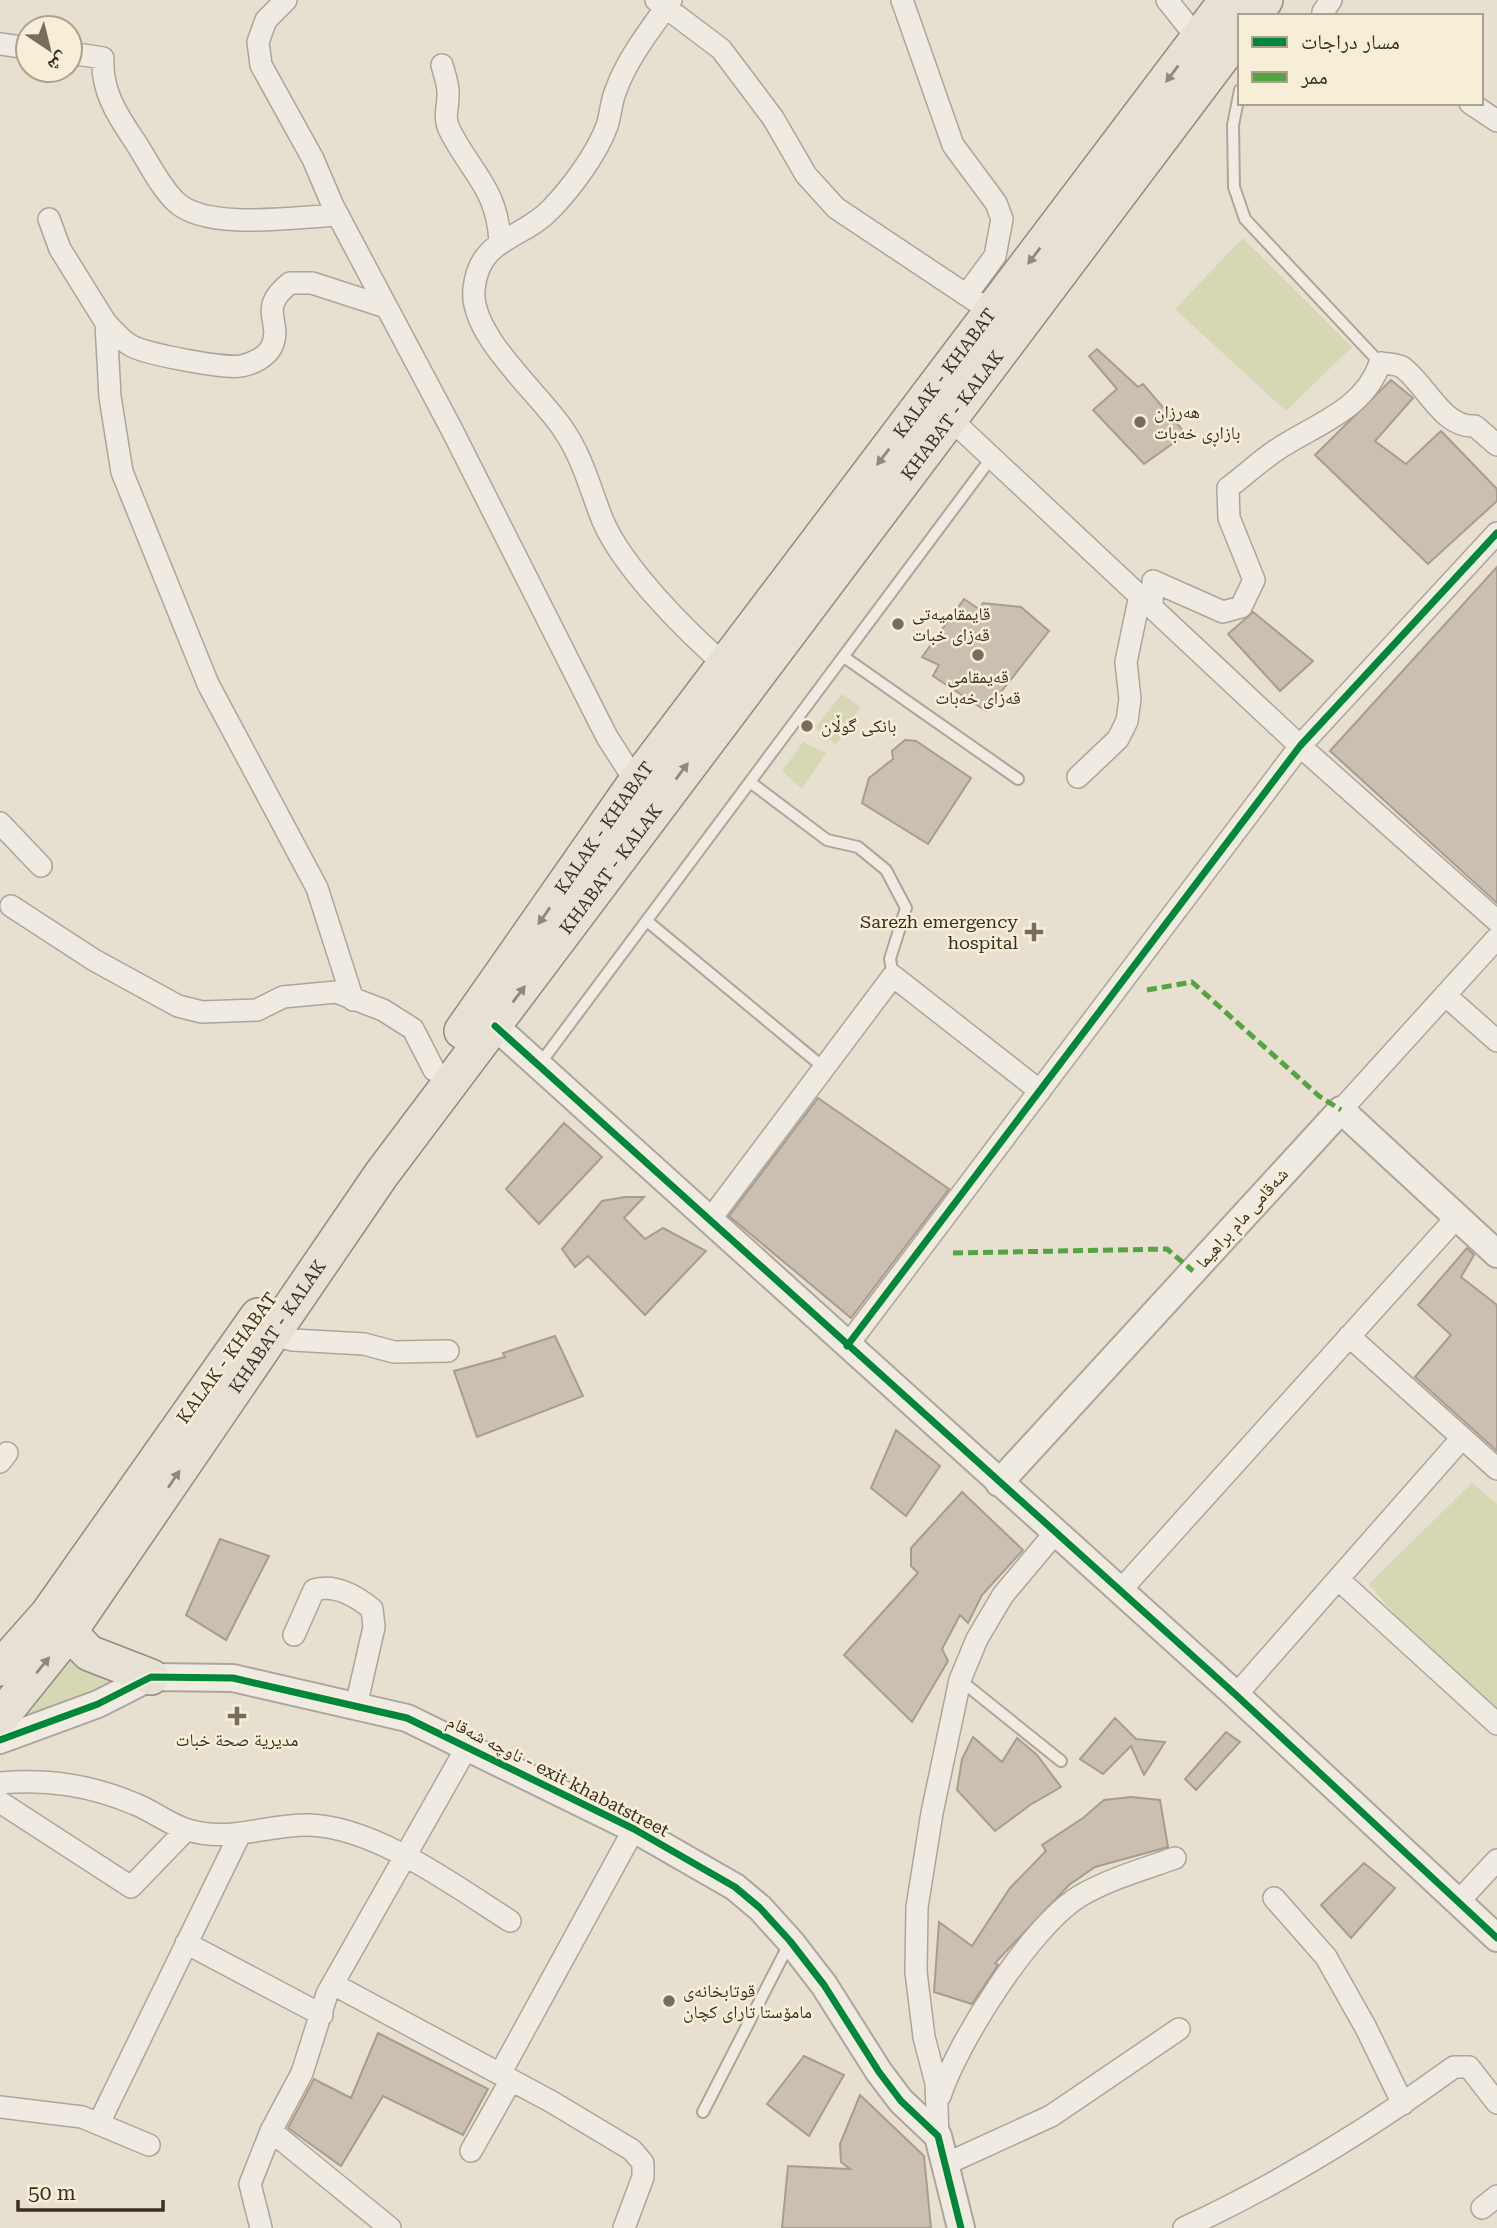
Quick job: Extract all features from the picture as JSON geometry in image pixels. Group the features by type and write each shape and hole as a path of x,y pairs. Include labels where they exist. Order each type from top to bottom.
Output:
{"main road":[{"name":"KALAK - KHABAT","path":"0,1668 71,1582 636,782 725,665 937,408 979,303 1198,39 1238,18"},
{"name":"KHABAT - KALAK","path":"0,1718 69,1632 381,1175 495,1026 937,408 1238,26"},
{"path":"69,1632 89,1653 151,1677"}],"street":[{"path":"286,0 266,20 258,42 261,65 313,159 338,215 607,737 636,782"},
{"path":"725,665 689,634 629,562 603,522 575,448 561,426 524,384 480,318 473,290 481,259 500,243 550,211 587,160 606,127 615,91 665,2 721,49 773,118 806,175 836,208 979,303 995,256 1002,219 996,203 953,145 902,0"},
{"path":"1167,0 1198,39"},
{"path":"84,55 103,58 102,76 116,113 177,203 215,219 237,221 338,215"},
{"path":"442,65 449,93 444,112 449,128 490,195 499,222 500,243"},
{"path":"1473,105 1497,121"},
{"path":"49,219 60,249 106,323 130,346 158,355 239,367 264,356 273,344 271,307 276,294 290,283 323,286 386,307"},
{"path":"106,323 110,397 122,472 208,684 317,888 353,1000"},
{"path":"1078,777 1118,739 1127,721 1130,699 1126,662 1153,581 1223,612 1241,607 1254,580 1229,518 1228,488 1275,451 1340,415 1375,378 1380,363 1401,366 1448,416 1467,426 1475,426 1497,444"},
{"path":"937,408 1300,746 1497,921"},
{"path":"846,1346 1300,746 1497,533"},
{"path":"0,823 41,866"},
{"path":"11,906 105,967 178,1006 220,1013 257,1010 283,997 313,992 336,992 383,1010 413,1029 434,1070"},
{"path":"1497,938 1341,1110 1497,1254"},
{"path":"709,1221 893,976 1040,1091"},
{"path":"1446,995 1497,1041"},
{"path":"495,1026 846,1346 1236,1695 1497,1938"},
{"name":"شەقامی مام براهیما","path":"999,1482 1341,1110"},
{"path":"1119,1592 1457,1217"},
{"path":"273,1335 293,1340 364,1344 394,1352 448,1351"},
{"path":"1349,1336 1497,1469"},
{"path":"1236,1695 1462,1438"},
{"path":"961,2228 938,2136 936,2083 920,2009 915,1939 932,1814 960,1680 992,1611 1055,1533"},
{"path":"1338,1579 1497,1724"},
{"path":"294,1635 314,1590 326,1587 359,1599 372,1609 374,1627 356,1706"},
{"name":"ناوچە شەقام - exit khabatstreet","path":"0,1740 98,1704 151,1677 233,1678 407,1718 634,1829 735,1887 760,1908 790,1941 824,1985 855,2039 886,2082 901,2101 938,2136"},
{"path":"261,2228 250,2184 271,2130 302,2073 333,1984 467,1746"},
{"path":"0,1783 52,1781 92,1788 137,1804 186,1830 211,1835 239,1836 310,1825 339,1830 404,1855 510,1921"},
{"path":"0,1802 131,1887 186,1830"},
{"path":"471,2151 506,2077 634,1829"},
{"path":"99,2123 239,1836"},
{"path":"937,2105 949,2068 962,2043 1046,1925 1082,1895 1175,1858"},
{"path":"1459,1901 1497,1860"},
{"path":"1274,1898 1326,1957 1403,2104"},
{"path":"186,1943 322,2015"},
{"path":"333,1984 506,2077 632,2150 643,2162 643,2177 624,2228"},
{"path":"946,2164 1052,2116 1180,2029"},
{"path":"1184,2228 1230,2207 1371,2127 1454,2067 1469,2067 1497,2103"},
{"path":"0,2107 82,2117 149,2145"},
{"path":"271,2130 390,2228"}],"lane":[{"path":"1238,100 1233,125 1234,187 1245,219 1380,363"},
{"path":"539,1065 992,457"},
{"path":"844,657 1018,779"},
{"path":"750,782 827,840 858,847 886,870 906,908 890,959 893,976"},
{"path":"647,921 823,1067"},
{"path":"960,1680 1061,1762"},
{"path":"703,2112 790,1941"}],"green space":[{"path":"1243,238 1352,347 1286,411 1175,309"},
{"path":"842,694 860,707 836,745 815,728"},
{"path":"803,742 826,753 802,789 782,771"},
{"path":"1472,1483 1497,1504 1497,1712 1432,1660 1369,1584"},
{"path":"73,1655 113,1681 92,1693 26,1717"}],"building":[{"name":"هەرزان بازاڕی خەبات","path":"1097,349 1138,387 1143,384 1186,434 1144,464 1093,410 1117,389 1089,356"},
{"path":"1391,380 1413,398 1375,441 1406,464 1441,431 1497,489 1497,501 1428,564 1315,455"},
{"path":"1497,567 1497,903 1330,751"},
{"name":"قەیمقامی قەزای خەبات","path":"964,599 979,609 983,603 1021,607 1049,631 986,711 933,676 939,665 922,657"},
{"path":"1253,612 1313,661 1280,691 1228,634"},
{"path":"905,740 916,741 971,778 928,844 862,803 869,778 893,759 892,751"},
{"path":"818,1098 949,1189 851,1318 729,1216"},
{"path":"564,1123 602,1157 539,1224 506,1189"},
{"path":"644,1197 624,1218 645,1239 663,1228 706,1251 645,1315 588,1256 575,1267 562,1249 602,1201"},
{"path":"1467,1248 1474,1255 1461,1277 1497,1305 1497,1451 1415,1377 1451,1335 1418,1305"},
{"path":"555,1336 583,1396 477,1437 454,1371 505,1357 503,1353"},
{"path":"896,1430 940,1466 906,1516 871,1488"},
{"path":"962,1492 1023,1550 982,1595 968,1623 960,1615 942,1649 948,1661 912,1722 844,1655 918,1573 911,1566 911,1548"},
{"path":"220,1539 269,1556 226,1640 186,1615"},
{"path":"1115,1718 1136,1739 1165,1742 1144,1775 1131,1746 1103,1774 1080,1759"},
{"path":"1226,1732 1240,1742 1196,1790 1185,1779"},
{"path":"973,1737 1002,1762 1017,1738 1037,1755 1061,1787 1030,1805 995,1831 957,1790 962,1759"},
{"path":"1131,1797 1160,1800 1168,1847 1095,1867 1069,1885 995,1963 998,1965 972,2004 934,1992 939,1922 972,1946 1010,1888 1046,1851 1042,1845 1083,1818 1104,1800"},
{"path":"1364,1863 1395,1888 1351,1938 1321,1905"},
{"path":"378,2033 488,2089 463,2135 383,2096 341,2166 288,2128 314,2079 351,2098"},
{"path":"804,2056 844,2075 809,2136 767,2104"},
{"path":"860,2095 924,2156 931,2228 782,2228 788,2166 850,2169 841,2162 840,2144"}],"marked path":[{"path":"1147,990 1192,982 1319,1096 1341,1110"},
{"path":"953,1253 1167,1249 1193,1271"}],"cycle path":[{"path":"847,1346 1300,746 1497,533"},
{"path":"495,1026 1236,1695 1497,1938"},
{"path":"0,1740 98,1704 151,1677 233,1678 407,1718 634,1829 735,1887 760,1908 790,1941 824,1985 879,2072 901,2101 938,2136 961,2228"}],"place":[{"name":"هەرزان بازاڕی خەبات","path":"1140,422"},
{"name":"قایمقامیەتى قەزای خبات","path":"898,624"},
{"name":"قەیمقامی قەزای خەبات","path":"978,655"},
{"name":"بانکی گوڵان","path":"807,726"},
{"name":"Sarezh emergency hospital","path":"1034,932"},
{"name":"مديرية صحة خبات","path":"237,1716"},
{"name":"قوتابخانەی مامۆستا تارای کچان","path":"669,2001"}]}
